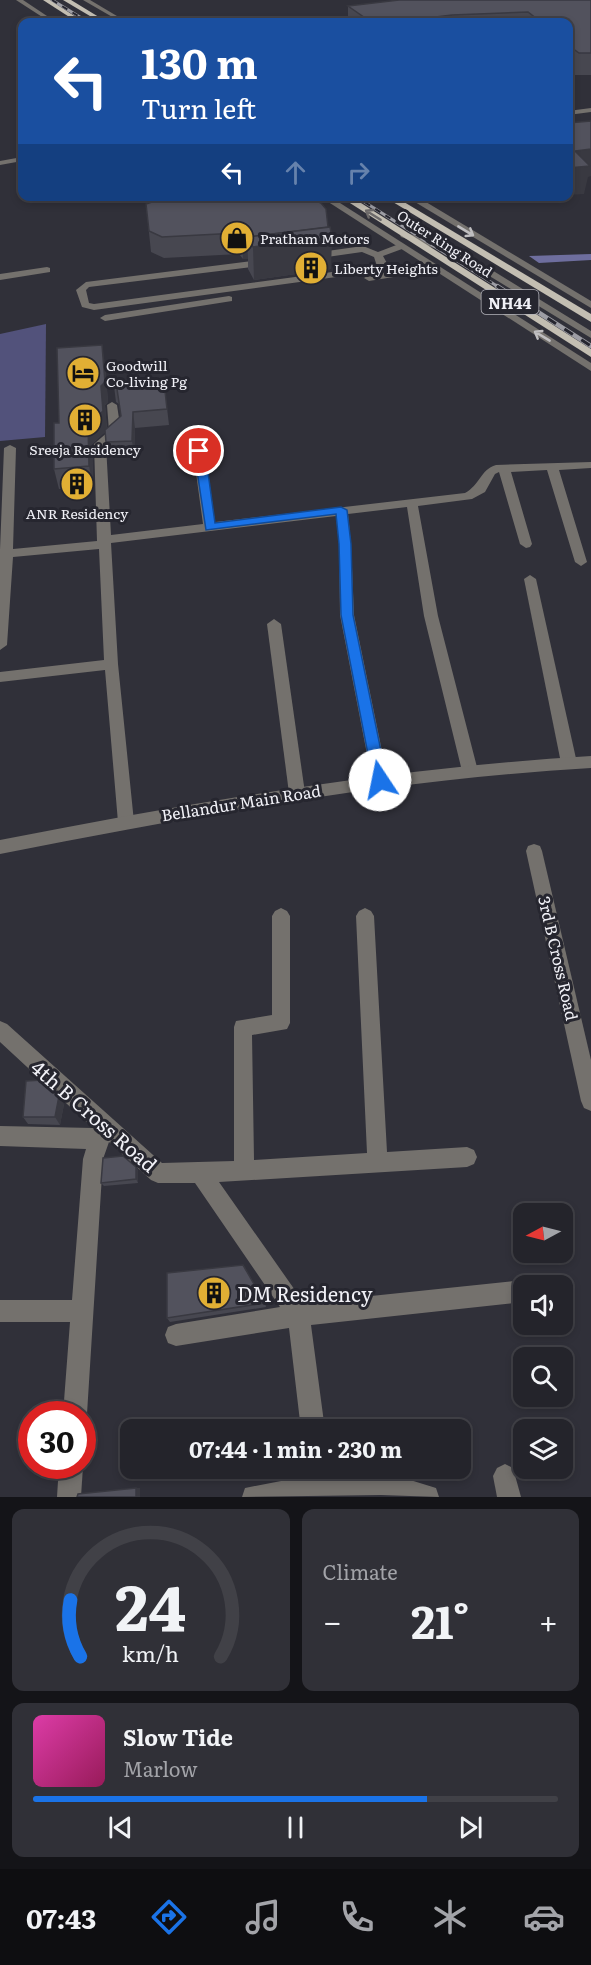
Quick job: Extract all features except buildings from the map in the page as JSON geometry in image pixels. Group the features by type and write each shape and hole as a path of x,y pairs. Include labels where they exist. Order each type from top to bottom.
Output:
{"highway":[{"path":"35,0 63,18"},
{"path":"46,0 75,18"},
{"path":"66,0 97,18"},
{"name":"Outer Ring Road","path":"351,201 586,351"},
{"name":"Outer Ring Road","path":"395,201 591,319"}],"street":[{"path":"19,0 47,18"},
{"path":"86,0 117,18"},
{"path":"573,112 591,110"},
{"path":"573,119 591,117"},
{"path":"0,161 18,158"},
{"path":"330,201 591,368"},
{"path":"417,201 591,305"},
{"path":"404,235 458,253 591,335"},
{"path":"378,255 399,247"},
{"path":"281,261 86,285 81,290 85,305 94,307 380,268 383,265 378,255 363,249 304,257"},
{"path":"234,267 244,287"},
{"path":"105,318 433,268"},
{"path":"0,277 46,270"},
{"path":"112,405 115,432 100,444 111,664 126,822"},
{"path":"0,645 10,448"},
{"path":"199,451 210,527"},
{"path":"3,554 341,510 468,496 481,489 490,472 504,468 591,465"},
{"path":"552,467 581,562"},
{"path":"504,468 526,544"},
{"path":"411,503 431,616 470,771"},
{"path":"341,510 345,544 347,615 380,780"},
{"path":"530,579 569,763"},
{"path":"274,624 297,793"},
{"path":"0,677 111,664"},
{"name":"Bellandur Main Road","path":"0,847 239,801 380,780 591,762"},
{"name":"3rd B Cross Road","path":"534,851 586,1052 591,1101"},
{"path":"244,1171 243,1027 281,1023 281,916"},
{"path":"365,916 378,1163"},
{"name":"4th B Cross Road","path":"0,1030 102,1132 158,1173 244,1171 467,1157"},
{"path":"0,1136 102,1132 93,1159 76,1401"},
{"path":"200,1173 299,1315 312,1419"},
{"path":"176,1335 299,1315 513,1292"},
{"path":"0,1311 83,1311"},
{"path":"69,1497 70,1479"},
{"path":"254,1497 312,1479"},
{"path":"329,1479 427,1497"}],"shaded area":[{"path":"591,254 591,260 539,263 529,256"},
{"path":"46,324 45,437 0,441 0,334"}],"railway":[{"path":"52,0 81,18"},
{"path":"363,201 500,288"},
{"path":"497,286 591,346"}],"place":[{"name":"Pratham Motors","path":"237,238"},
{"name":"Liberty Heights","path":"311,268"},
{"name":"Goodwill Co-living Pg","path":"83,373"},
{"name":"Sreeja Residency","path":"85,420"},
{"name":"ANR Residency","path":"77,484"},
{"name":"DM Residency","path":"214,1293"}],"route":[{"path":"199,451 210,527 341,510 345,544 347,615 380,780"}]}
